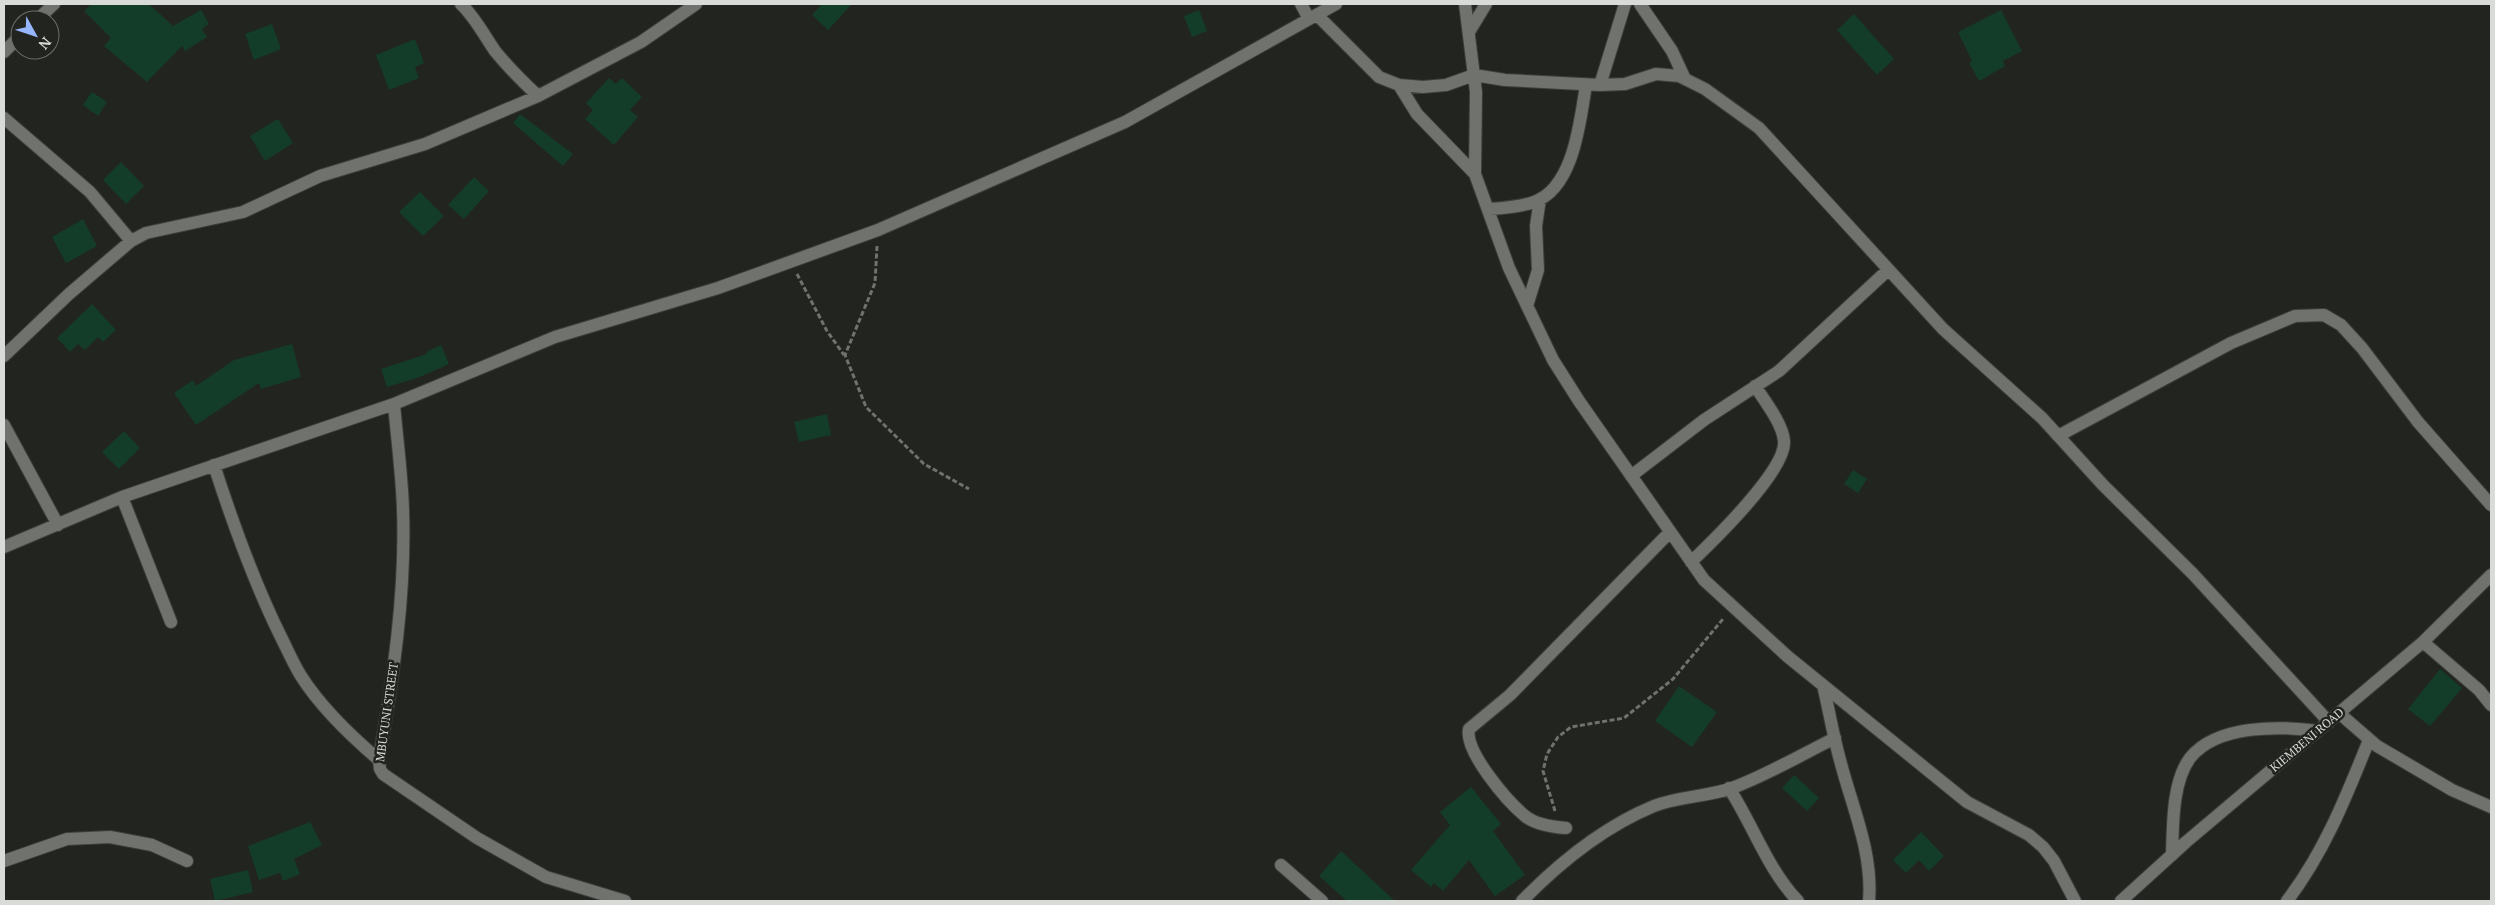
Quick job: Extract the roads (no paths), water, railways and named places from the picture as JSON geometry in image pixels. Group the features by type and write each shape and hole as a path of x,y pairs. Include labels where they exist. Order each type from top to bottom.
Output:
{"street":[{"path":"460,4 468,10 515,75 538,96"},
{"path":"4,356 69,294 131,241 146,233 243,212 320,176 425,144 538,96 641,42 696,4"},
{"path":"1301,4 1379,77 1398,85 1423,87 1446,85 1474,75 1505,80 1586,85 1625,84 1656,74 1679,76 1705,89 1759,128 1943,329 2042,418 2158,541 2194,574 2334,717 2435,781 2491,807"},
{"path":"4,547 122,498 394,404 556,337 718,288 878,230 1125,122 1336,4"},
{"path":"1465,4 1476,92 1475,174 1508,268 1553,360 1631,476 1704,580 1787,656 1967,802 2029,835 2054,861 2075,901"},
{"path":"1468,32 1486,4"},
{"path":"1600,85 1624,4"},
{"path":"1640,4 1667,43 1685,79"},
{"path":"1398,85 1417,114 1475,174"},
{"path":"1489,210 1516,206 1540,199 1560,182 1576,138 1586,85"},
{"path":"4,118 90,192 131,241"},
{"path":"1527,306 1538,270 1536,226 1540,199"},
{"path":"1631,476 1704,420 1779,370 1888,270"},
{"path":"2058,436 2231,343 2295,316 2324,316 2341,325 2362,348 2418,422 2491,505"},
{"path":"1692,562 1721,532 1769,476 1782,455 1784,439 1774,415 1755,386"},
{"name":"MBUYUNI STREET","path":"394,404 403,511 401,575 395,668 379,760 380,769 383,774 477,838 546,877 625,901"},
{"path":"4,425 58,525"},
{"path":"214,465 244,553 270,615 301,677 333,716 361,745 379,760"},
{"path":"122,498 171,622"},
{"path":"1566,828 1552,827 1525,816 1498,787 1472,751 1467,737 1469,729 1510,695 1670,532"},
{"name":"KIEMBENI ROAD","path":"2121,901 2172,855 2422,642 2491,575"},
{"path":"2422,642 2479,690 2491,705"},
{"path":"1823,685 1835,738 1864,840 1871,881 1869,901"},
{"path":"2172,855 2173,812 2178,786 2190,758 2209,744 2237,732 2281,727 2318,730"},
{"path":"1522,901 1548,874 1580,848 1627,820 1655,806 1730,788 1835,738"},
{"path":"2287,901 2313,862 2339,815 2369,740"},
{"path":"1730,788 1777,876 1798,901"},
{"path":"4,861 67,840 110,837 152,845 187,861"},
{"path":"1281,865 1322,901"}]}
